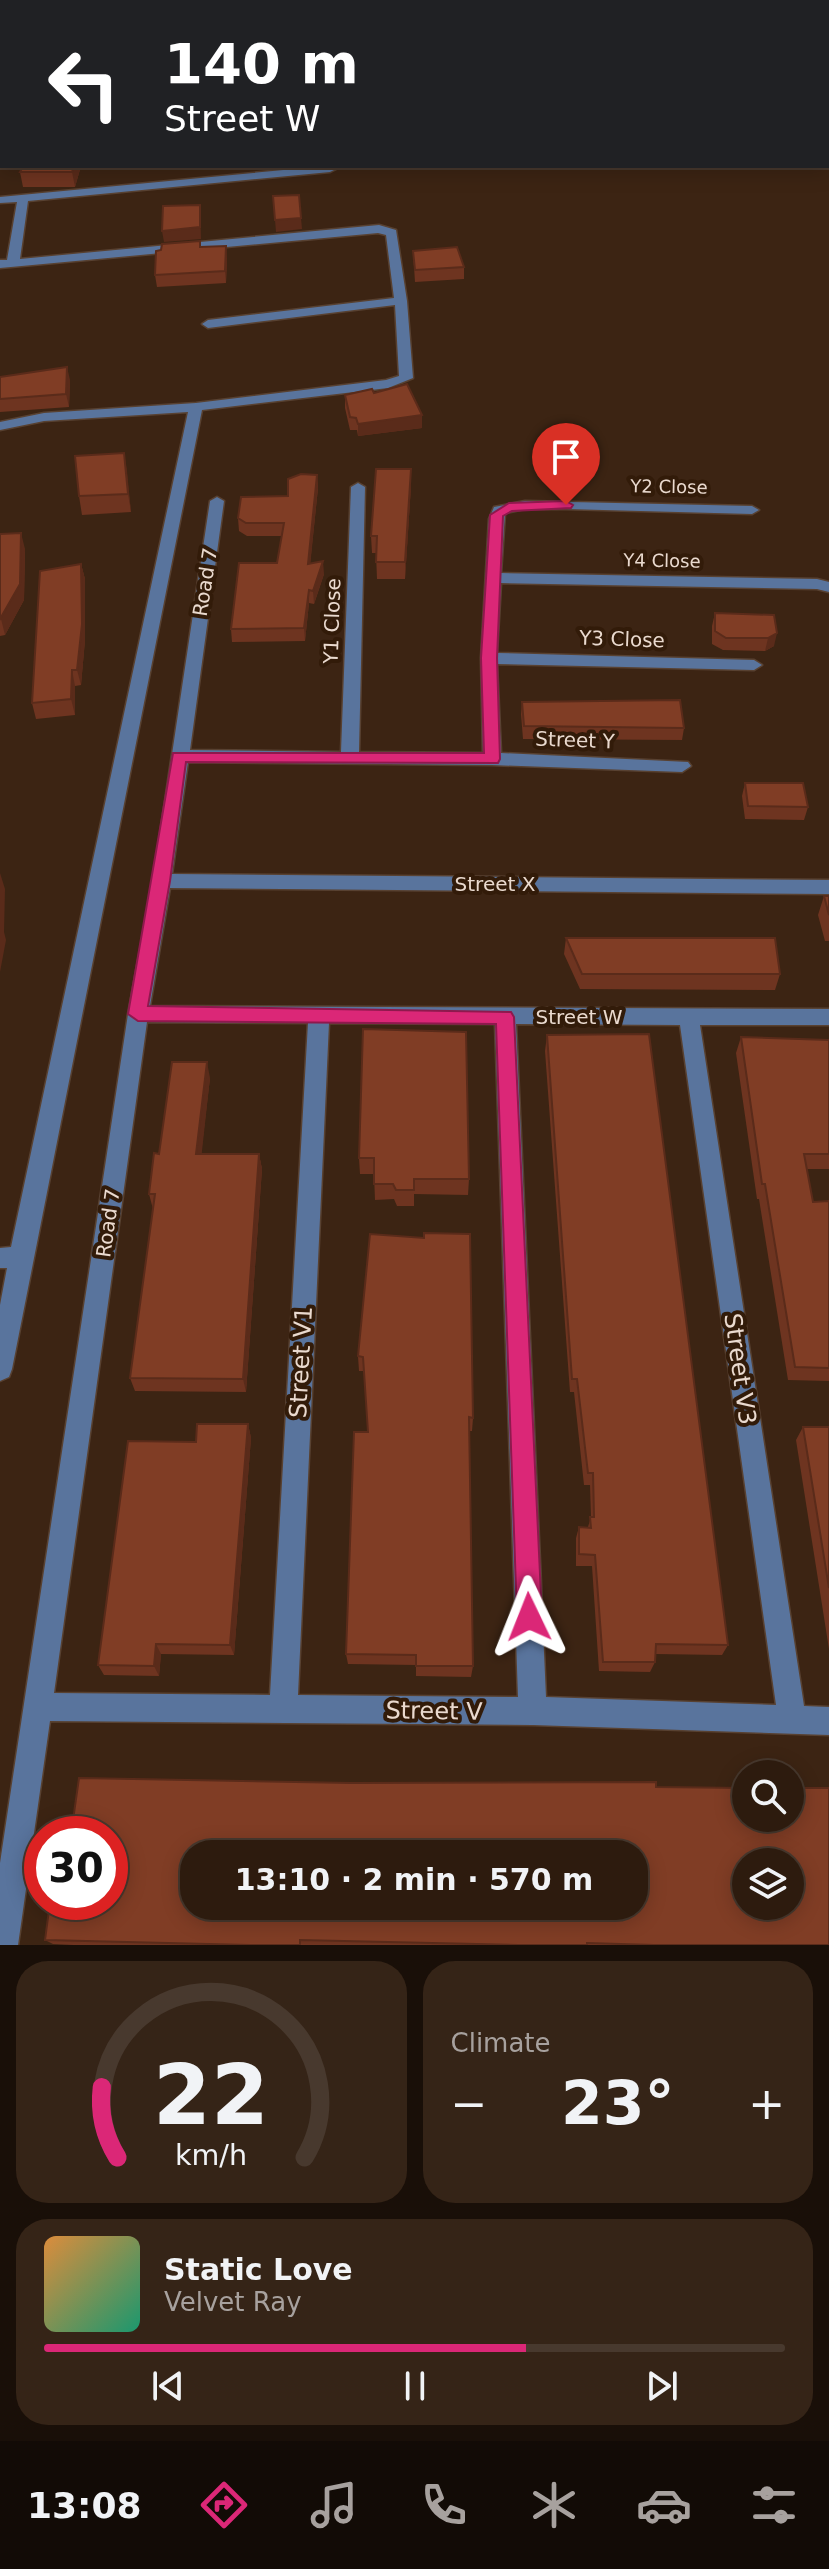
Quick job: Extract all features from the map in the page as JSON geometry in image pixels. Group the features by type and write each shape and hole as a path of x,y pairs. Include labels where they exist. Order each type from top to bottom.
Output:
{"street":[{"path":"0,200 330,169"},
{"path":"0,426 44,417 196,407 400,381 406,378 407,369 392,233 379,229 7,263 23,198"},
{"path":"208,324 401,301"},
{"path":"0,1369 10,1257 196,407"},
{"name":"Y1 Close","path":"350,757 358,487"},
{"name":"Road 7","path":"3,1945 138,1014 162,881 217,501"},
{"name":"Y2 Close","path":"492,759 489,658 499,510 566,505 752,510"},
{"name":"Y4 Close","path":"495,578 788,583 829,587"},
{"name":"Y3 Close","path":"489,658 754,665"},
{"name":"Street Y","path":"178,756 492,759 682,766"},
{"name":"Street X","path":"162,881 829,887"},
{"name":"Street W","path":"138,1014 829,1017"},
{"name":"Street V1","path":"283,1709 319,1016"},
{"path":"505,1017 533,1711"},
{"name":"Street V3","path":"689,1018 792,1720"},
{"name":"Street V","path":"39,1707 533,1711 829,1721"}],"building":[{"path":"22,168 73,168 72,172 20,172"},
{"path":"299,195 301,218 275,220 273,196"},
{"path":"200,205 200,227 162,231 163,206"},
{"path":"200,241 200,247 226,246 225,271 155,275 156,251 161,250 162,244"},
{"path":"457,247 464,267 415,270 413,251"},
{"path":"67,367 66,394 0,399 0,377"},
{"path":"407,384 422,415 358,424 356,418 350,417 345,395 372,389 374,393"},
{"path":"124,453 128,494 79,496 75,456"},
{"path":"376,469 411,469 405,562 376,562 377,536 371,536"},
{"path":"301,474 317,475 308,564 323,561 313,591 309,590 304,628 231,629 239,563 277,563 284,523 246,523 238,518 241,497 288,496 288,479"},
{"path":"21,533 20,584 0,619 0,534"},
{"path":"81,564 82,624 77,670 72,670 71,699 32,703 40,571"},
{"path":"715,613 774,615 777,633 768,638 726,638 715,631"},
{"path":"680,700 684,728 524,726 522,702"},
{"path":"745,783 803,783 808,807 748,806"},
{"path":"824,896 829,896 829,915"},
{"path":"566,938 775,938 780,974 582,974"},
{"path":"363,1029 466,1032 469,1179 414,1179 414,1190 396,1190 393,1184 374,1184 374,1158 359,1158"},
{"path":"649,1034 728,1645 656,1644 655,1662 603,1662 595,1555 579,1554 579,1527 591,1528 590,1517 594,1517 593,1473 588,1473 577,1379 572,1379 547,1035"},
{"path":"741,1037 829,1040 829,1154 804,1154 813,1202 829,1201 829,1368 795,1367 765,1184 762,1184"},
{"path":"172,1062 207,1062 196,1154 259,1154 243,1379 130,1378 155,1194 149,1194 154,1153 159,1154"},
{"path":"424,1233 470,1234 473,1666 416,1666 416,1655 346,1654 354,1432 368,1432 363,1357 358,1356 370,1234 424,1238"},
{"path":"197,1424 248,1424 230,1645 156,1644 154,1666 98,1665 128,1441 196,1442"},
{"path":"803,1427 829,1427 829,1588"},
{"path":"79,1778 351,1783 656,1782 656,1787 732,1788 732,1832 804,1832 804,1788 829,1788 829,1945 518,1945 300,1940 300,1945 250,1945 45,1940 48,1920 128,1920 128,1816 74,1816"}],"route":[{"path":"529,1617 505,1017 138,1014 162,881 178,756 492,759 489,658 497,515 499,510 509,507 566,505"}]}
